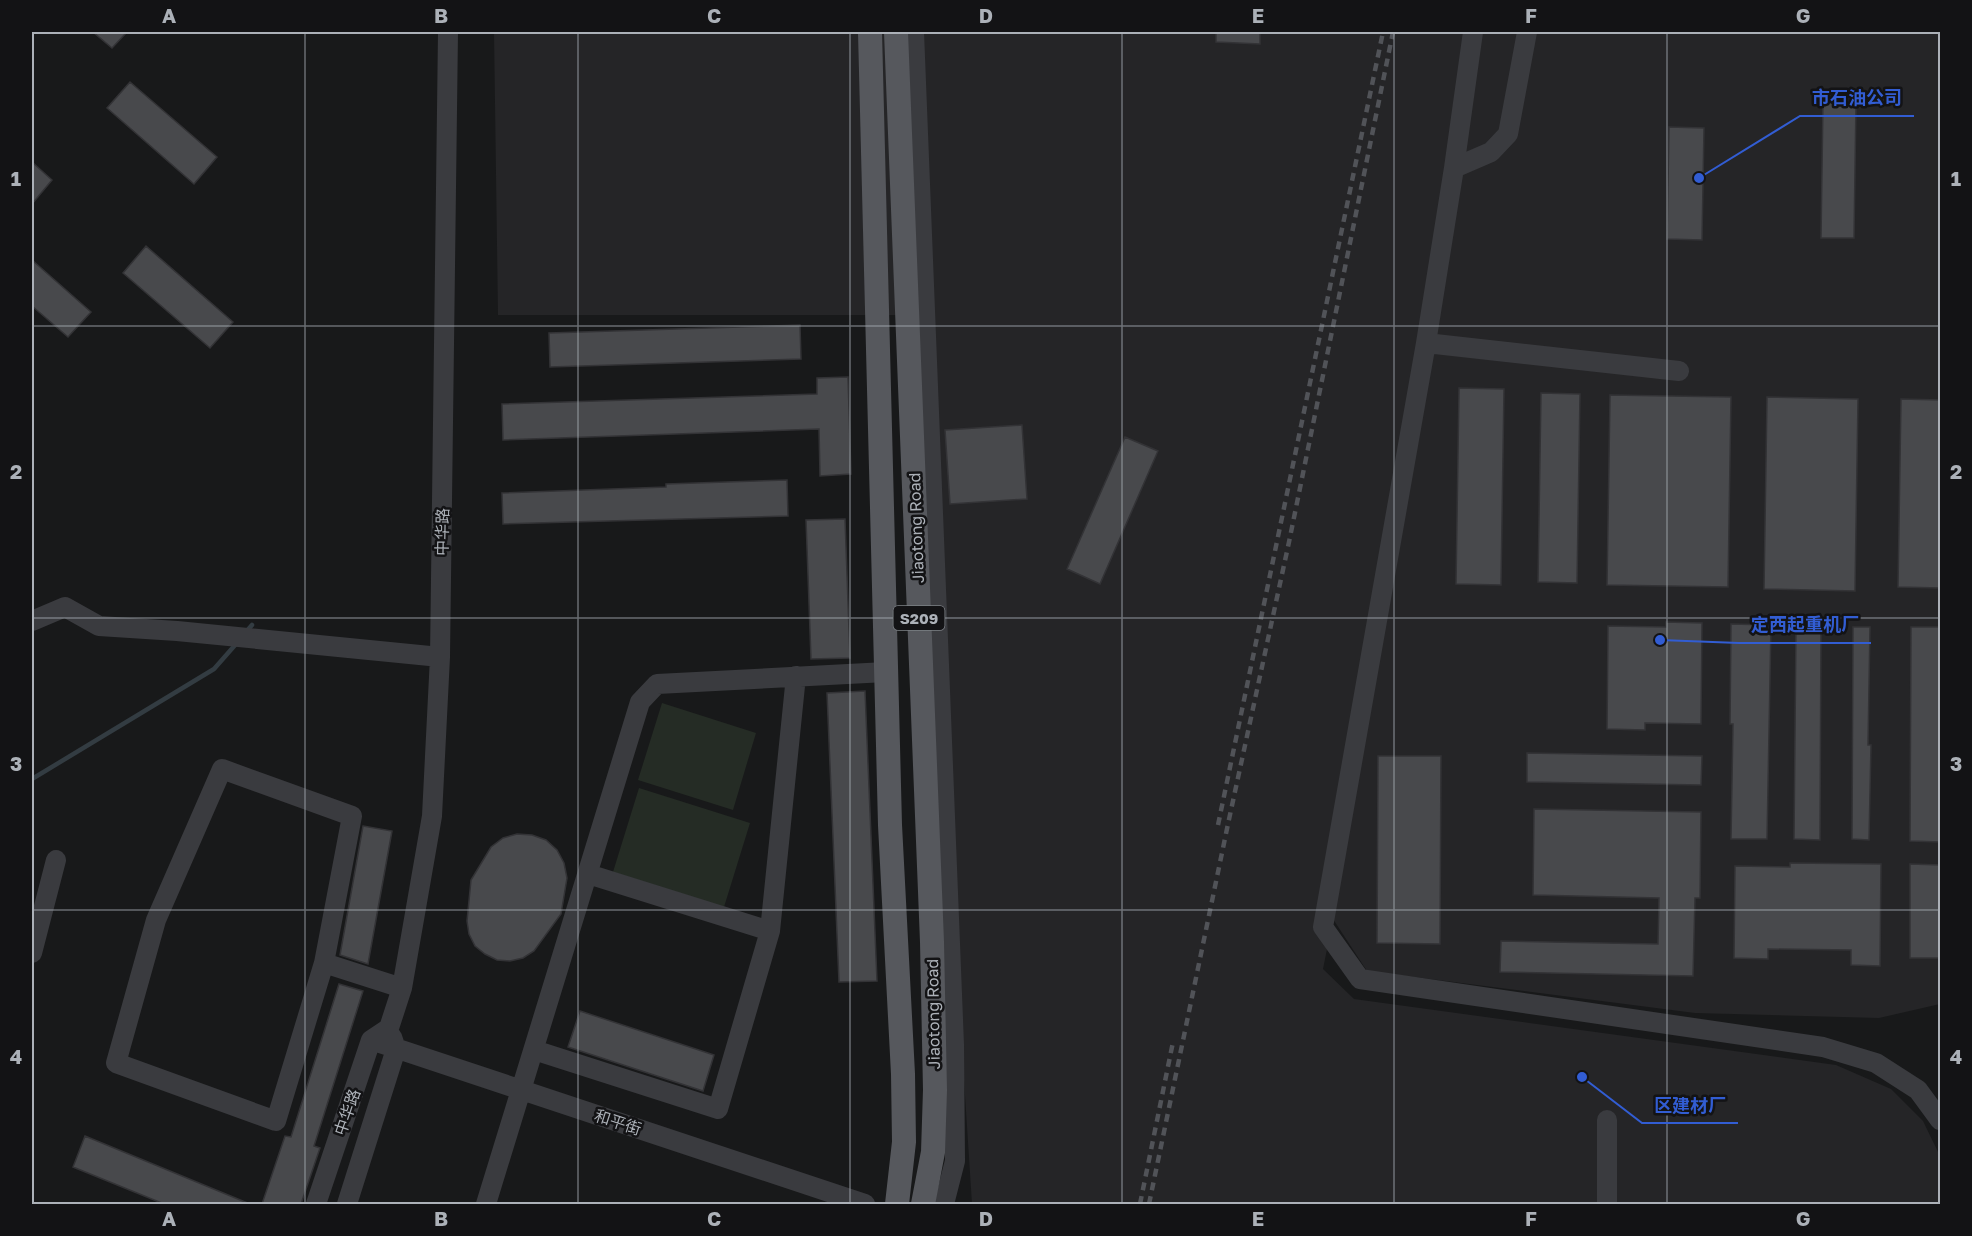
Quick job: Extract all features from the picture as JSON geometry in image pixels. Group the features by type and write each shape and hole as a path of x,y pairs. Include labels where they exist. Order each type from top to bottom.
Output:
{"main road":[{"name":"Jiaotong Road","path":"870,32 890,825 903,1074 904,1142 897,1204"},
{"name":"Jiaotong Road","path":"896,32 932,953 935,1090 933,1152 923,1204"}],"street":[{"name":"中华路","path":"388,1028 402,988 432,816 440,657 448,32"},
{"path":"914,32 954,1045 955,1161 944,1204"},
{"path":"1473,32 1426,343 1323,927 1360,979 1823,1047 1876,1063 1918,1090 1941,1120"},
{"path":"1454,168 1491,152 1508,134 1527,32"},
{"path":"1426,343 1678,371"},
{"path":"32,621 65,607 99,626 440,657"},
{"path":"486,1204 640,702 657,684 886,672"},
{"path":"534,1050 718,1109 770,931 796,676"},
{"path":"222,769 352,816 324,963 276,1121 116,1063 156,920 222,769"},
{"path":"32,953 56,861"},
{"path":"588,874 770,931"},
{"path":"324,963 402,988"},
{"path":"371,1040 388,1028 396,1049"},
{"name":"中华路","path":"316,1204 371,1040"},
{"name":"和平街","path":"371,1040 865,1204"},
{"name":"中华路","path":"347,1204 396,1049"},
{"path":"1607,1120 1607,1204"}],"shaded area":[{"path":"494,32 1940,32 1940,1004 1879,1018 1695,1013 1367,971 1333,919 1323,969 1354,999 1836,1065 1891,1089 1923,1121 1940,1156 1940,1204 972,1204 939,691 919,315 498,315"},
{"path":"662,703 756,733 733,810 638,780"},
{"path":"639,788 750,823 724,907 613,872"}],"building":[{"path":"93,32 127,32 112,48"},
{"path":"1216,32 1260,32 1260,44 1216,42"},
{"path":"130,82 217,157 194,184 107,108"},
{"path":"1823,101 1856,102 1854,238 1821,238"},
{"path":"1669,127 1704,128 1702,240 1667,239"},
{"path":"32,162 52,180 32,204"},
{"path":"146,246 233,322 210,348 123,273"},
{"path":"32,260 91,312 68,337 32,306"},
{"path":"800,325 801,359 550,367 549,333"},
{"path":"848,377 851,474 820,476 819,429 503,440 502,404 817,394 817,378"},
{"path":"1459,388 1504,389 1501,585 1456,584"},
{"path":"1541,393 1580,394 1577,583 1538,582"},
{"path":"1610,395 1731,397 1728,587 1607,585"},
{"path":"1767,397 1858,399 1855,591 1764,589"},
{"path":"1901,399 1941,400 1941,588 1898,587"},
{"path":"1022,425 1027,499 950,504 945,430"},
{"path":"1125,437 1158,451 1100,584 1067,569"},
{"path":"787,480 788,516 503,524 502,493"},
{"path":"845,519 850,658 811,659 806,520"},
{"path":"1666,622 1702,623 1701,724 1645,723 1645,730 1607,729 1608,626 1666,627"},
{"path":"1731,624 1771,625 1767,839 1731,839 1733,724 1730,724"},
{"path":"1796,626 1821,627 1820,840 1794,839"},
{"path":"1853,627 1870,627 1869,840 1852,839"},
{"path":"1911,627 1941,627 1941,842 1910,841"},
{"path":"865,691 877,981 839,982 827,693"},
{"path":"1527,753 1702,756 1701,785 1527,782"},
{"path":"1378,756 1441,756 1440,944 1377,943"},
{"path":"1534,809 1701,812 1700,898 1695,898 1693,976 1500,972 1501,941 1658,944 1659,898 1533,895"},
{"path":"363,826 392,831 368,964 340,955"},
{"path":"517,834 532,835 546,840 557,850 564,863 567,878 561,914 534,951 523,958 510,961 497,960 475,946 469,934 467,921 471,880 491,847 503,838"},
{"path":"1790,863 1881,864 1880,966 1851,965 1851,950 1768,949 1768,959 1734,958 1735,866 1790,867"},
{"path":"1910,864 1941,865 1941,958 1910,958"},
{"path":"339,984 363,991 314,1146 320,1148 301,1204 262,1204 285,1136 291,1137"},
{"path":"580,1011 714,1055 703,1091 568,1047"},
{"path":"85,1136 250,1204 164,1204 73,1167"}],"waterway":[{"path":"245,633 252,625"},
{"path":"32,779 214,669 236,644"}],"railway":[{"path":"1218,825 1383,32"},
{"path":"1149,1204 1289,542 1393,32"},
{"path":"1140,1204 1173,1042"}],"place":[{"name":"市石油公司","path":"1699,178"},
{"name":"定西起重机厂","path":"1660,640"},
{"name":"区建材厂","path":"1582,1077"}]}
